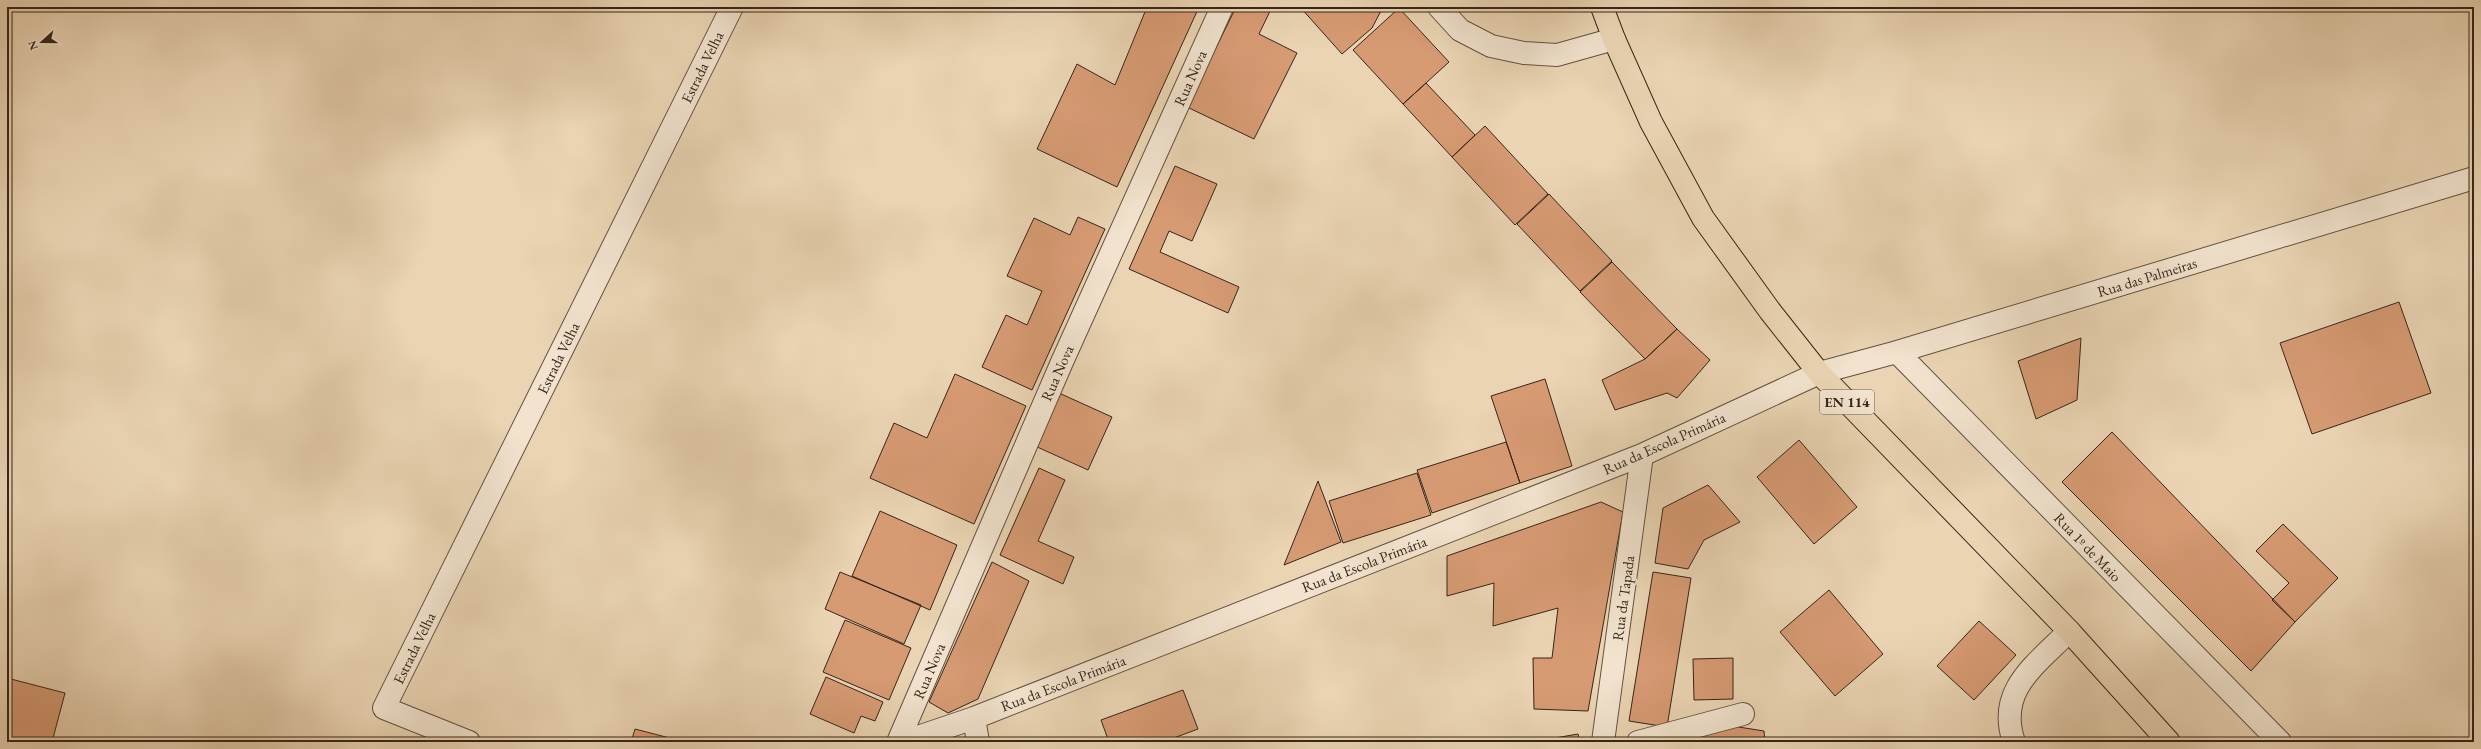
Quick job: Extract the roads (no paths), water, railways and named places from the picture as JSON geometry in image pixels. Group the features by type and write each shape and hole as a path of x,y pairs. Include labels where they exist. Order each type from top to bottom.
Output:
{"main road":[{"name":"EN 114","path":"1602,7 1614,39 1652,122 1703,218 1770,311 1819,373 2069,632 2169,742"}],"street":[{"name":"Estrada Velha","path":"469,742 384,708 732,7"},
{"name":"Rua Nova","path":"898,742 1062,362 1222,7"},
{"path":"1439,7 1460,30 1491,46 1524,52 1557,55 1614,39"},
{"name":"Rua das Palmeiras","path":"1819,373 1897,352 2474,178"},
{"name":"Rua 1º de Maio","path":"1897,352 2280,742"},
{"name":"Rua da Escola Primária","path":"903,742 974,718 1642,455 1819,373"},
{"name":"Rua da Tapada","path":"1604,742 1642,455"},
{"path":"2014,742 2008,725 2009,704 2022,679 2069,632"},
{"path":"1638,742 1743,714"},
{"path":"974,718 978,742"}]}
